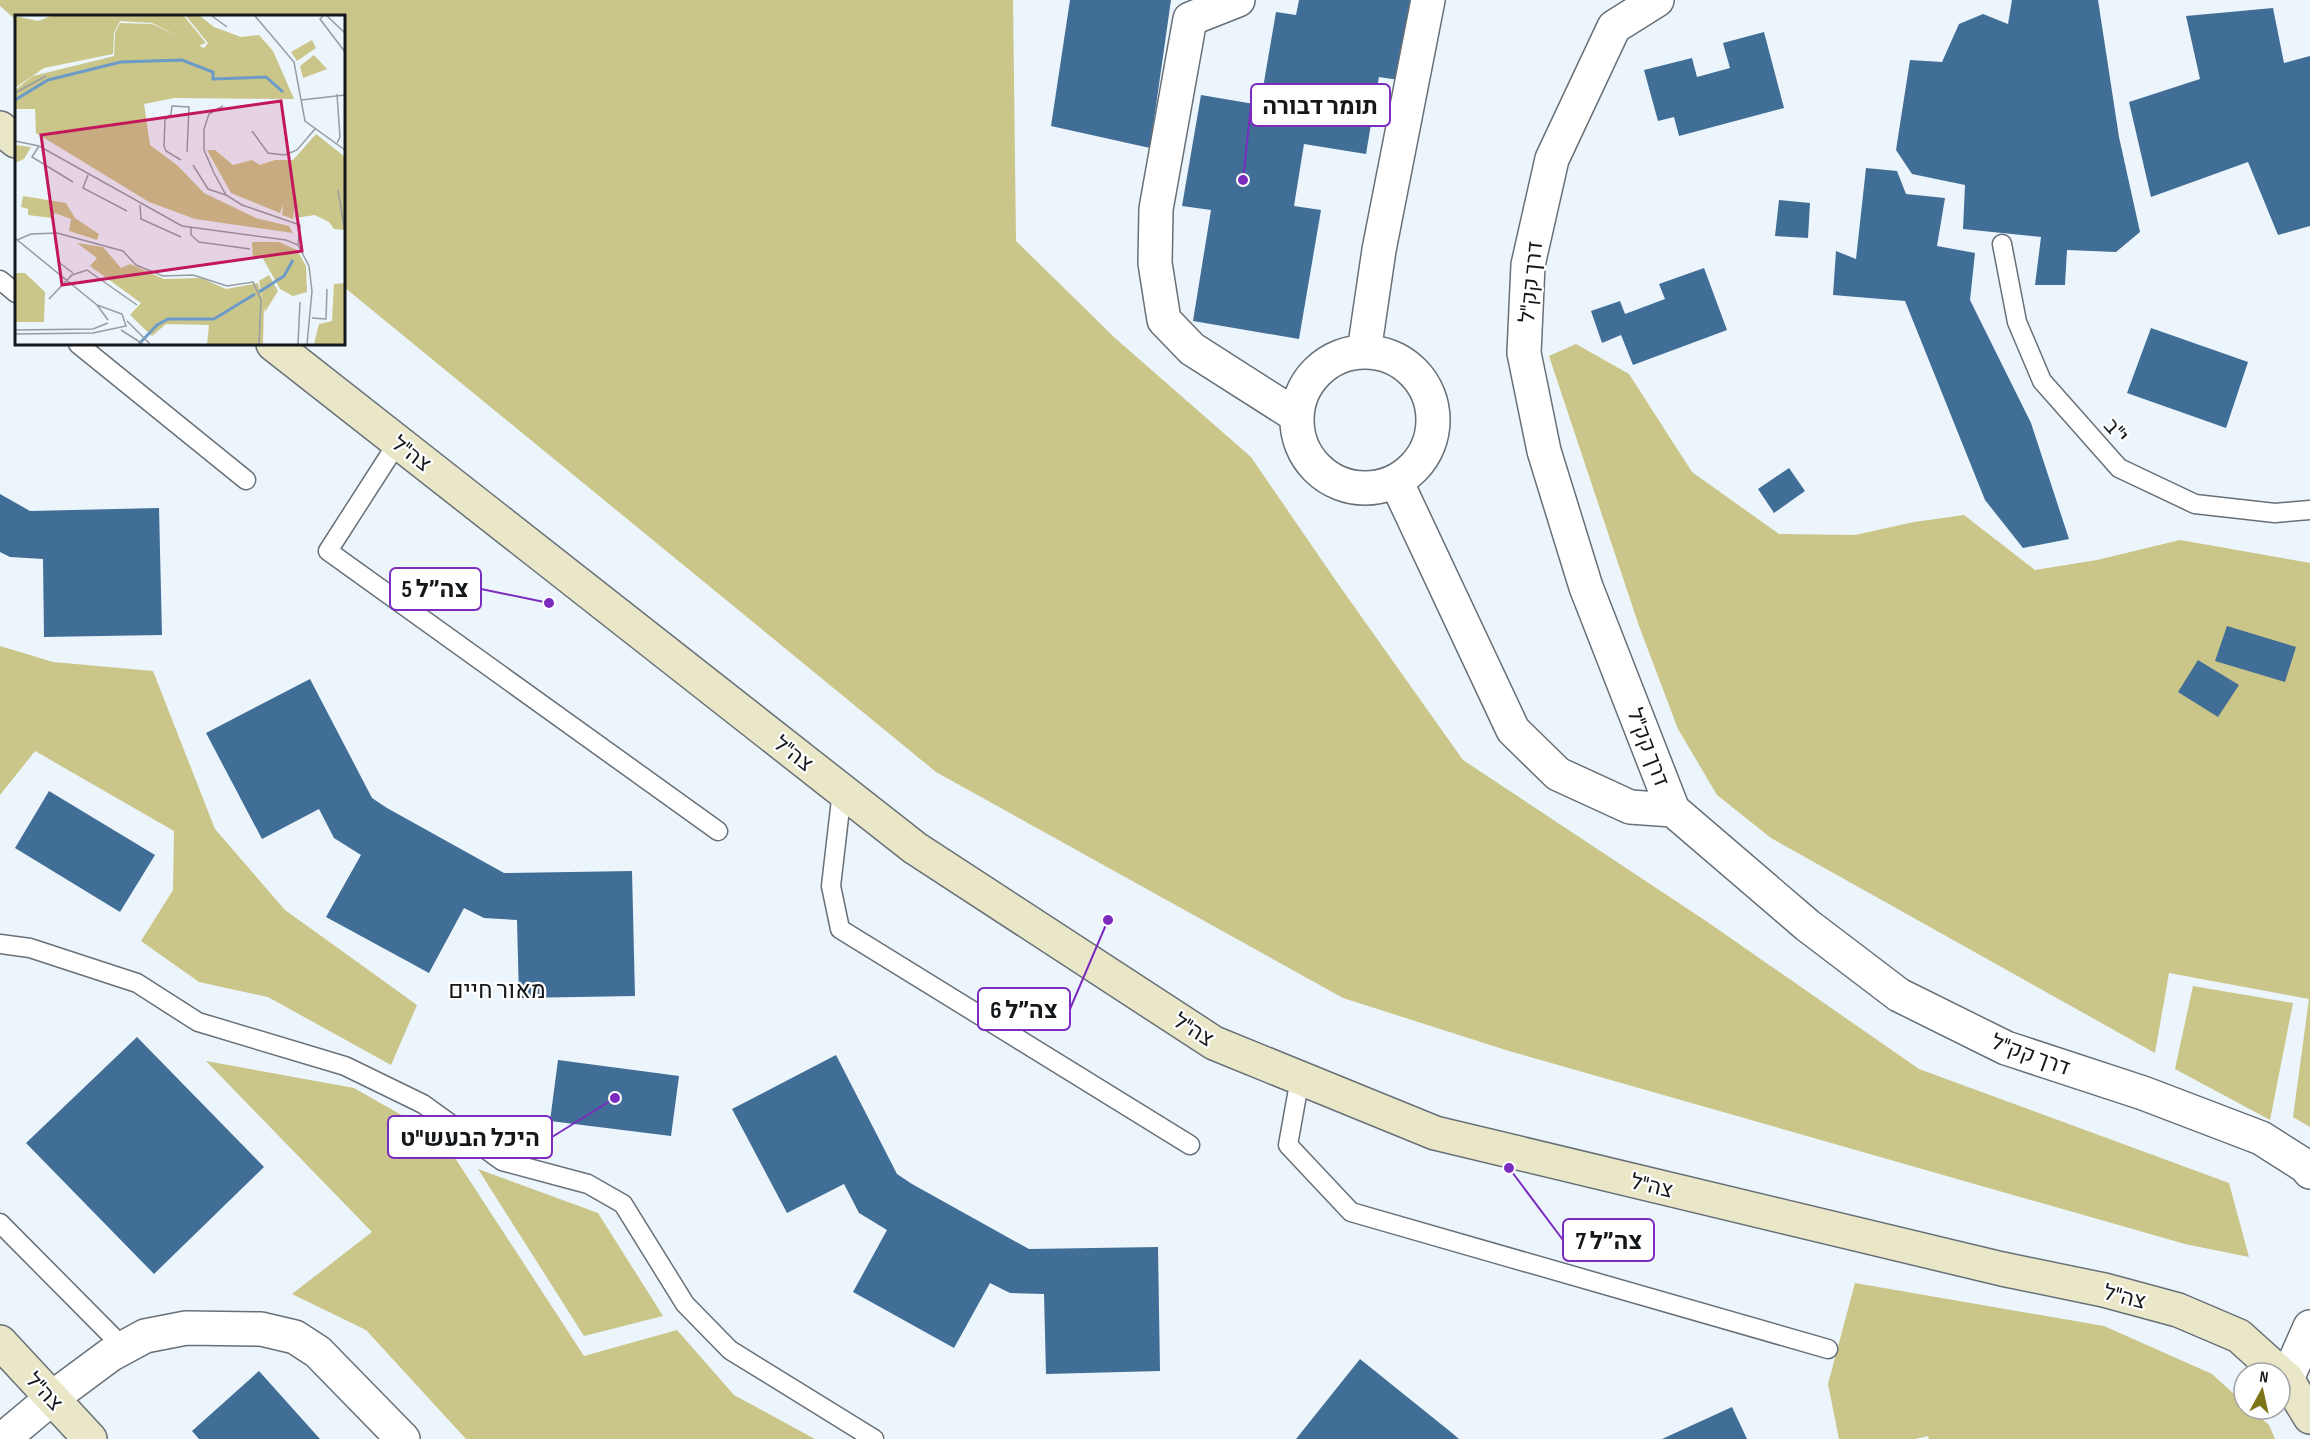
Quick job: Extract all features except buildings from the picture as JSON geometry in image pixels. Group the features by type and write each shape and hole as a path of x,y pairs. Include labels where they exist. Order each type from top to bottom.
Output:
{"street":[{"path":"1239,0 1190,19 1156,209 1155,263 1164,320 1192,349 1297,416"},
{"path":"1364,352 1378,250 1428,0"},
{"name":"דרך קק\"ל","path":"1657,0 1614,27 1552,159 1528,265 1524,353 1544,451 1586,587 1673,810 1807,925 1899,995 2006,1048 2143,1093 2260,1138 2305,1166 2310,1172"},
{"path":"0,128 15,140"},
{"name":"צה\"ל","path":"274,345 915,848 1214,1043 1436,1133 2002,1269 2104,1290 2178,1310 2239,1336 2267,1361"},
{"path":"1364,352 1383,354 1405,364 1421,381 1431,402 1433,425 1428,448 1415,467 1396,481 1374,487 1351,487 1329,478 1311,462 1300,442 1297,416 1301,396 1311,378 1326,364 1344,355 1364,352"},
{"path":"1396,481 1514,730 1558,774 1630,807 1673,810"},
{"path":"2290,1361 2310,1327"},
{"path":"3,1439 52,1398 110,1355 146,1336 186,1328 261,1329 295,1337 318,1352 403,1439"},
{"name":"צה\"ל","path":"0,1342 90,1439"},
{"name":"צה\"ל","path":"2292,1390 2310,1417"}],"lane":[{"name":"י\"ב","path":"2002,244 2017,322 2042,381 2119,468 2195,504 2275,513 2310,510"},
{"path":"0,280 15,292"},
{"path":"79,345 246,480"},
{"path":"398,442 328,551 718,831"},
{"path":"843,791 831,886 840,928 1190,1145"},
{"path":"0,944 30,948 137,983 198,1022 345,1066 423,1104 502,1161 588,1184 623,1204 686,1304 730,1350 874,1439"},
{"path":"1300,1078 1288,1145 1351,1212 1828,1349"},
{"path":"0,1223 124,1348"}],"shaded area":[{"path":"0,0 1013,0 1016,241 1115,338 1251,457 1463,760 1706,921 1919,1069 2229,1183 2249,1257 2185,1244 1509,1051 1343,998 936,772 345,288 345,15 15,15 15,19 0,6"},
{"path":"1576,344 1629,374 1692,472 1779,534 1855,535 1914,522 1964,515 2035,570 2097,560 2180,540 2310,563 2310,1127 2293,1117 2309,999 2169,973 2155,1053 1771,838 1717,795 1678,729 1639,626 1549,356"},
{"path":"0,646 53,662 153,671 215,829 285,910 417,1005 391,1065 268,997 199,982 141,941 173,890 174,831 35,751 0,795"},
{"path":"2193,986 2293,1003 2270,1120 2175,1069"},
{"path":"206,1061 354,1088 442,1138 584,1356 677,1330 734,1395 815,1439 466,1439 366,1330 292,1294 372,1232"},
{"path":"478,1169 598,1213 663,1316 584,1336"},
{"path":"1855,1283 2104,1326 2212,1374 2232,1392 2232,1421 2264,1421 2269,1425 2275,1439 1929,1439 1928,1436 1915,1439 1839,1439 1828,1384"}],"place":[{"name":"תומר דבורה","path":"1243,180"},
{"name":"צה״ל 5","path":"549,603"},
{"name":"צה״ל 6","path":"1108,920"},
{"name":"היכל הבעש\"ט","path":"615,1098"},
{"name":"צה״ל 7","path":"1509,1168"}],"district":[{"name":"מאור חיים","path":"497,990"}]}
